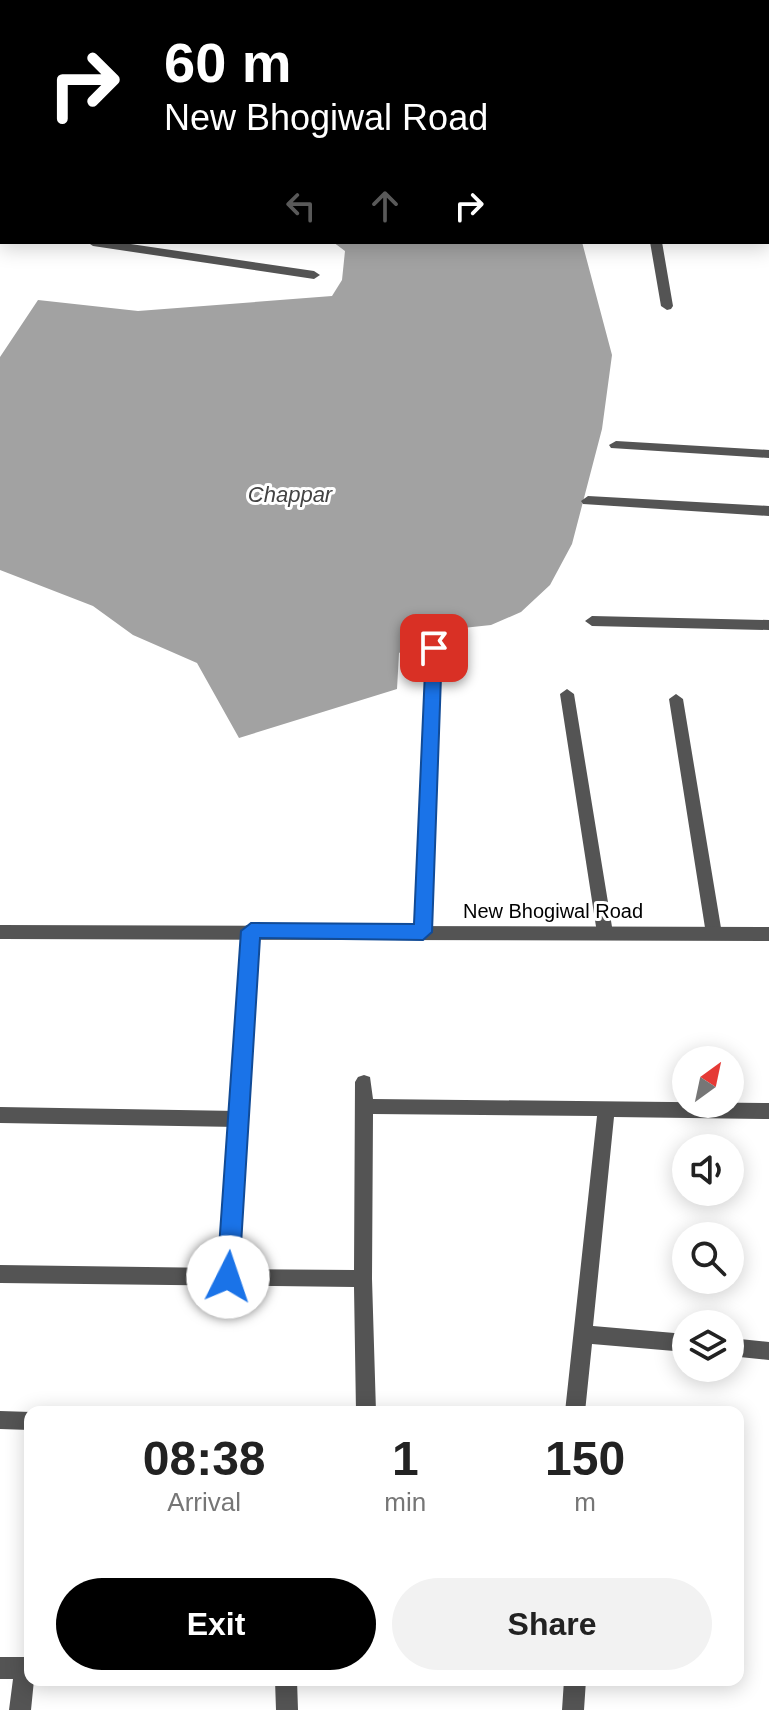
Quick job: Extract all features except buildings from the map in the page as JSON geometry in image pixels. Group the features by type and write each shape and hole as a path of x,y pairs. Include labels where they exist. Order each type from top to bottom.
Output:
{"street":[{"path":"106,244 314,275"},
{"path":"656,244 667,306"},
{"path":"616,445 769,454"},
{"path":"588,501 769,511"},
{"path":"592,621 769,625"},
{"path":"423,932 434,648"},
{"path":"567,694 605,933"},
{"path":"676,699 714,934"},
{"path":"228,1277 251,931"},
{"name":"New Bhogiwal Road","path":"0,932 769,934"},
{"path":"364,1082 366,1406"},
{"path":"364,1106 769,1111"},
{"path":"576,1406 606,1111"},
{"path":"0,1115 238,1119"},
{"path":"0,1274 363,1279"},
{"path":"583,1334 672,1342"},
{"path":"744,1348 769,1351"},
{"path":"0,1420 24,1421"},
{"path":"0,1668 24,1668"},
{"path":"20,1710 24,1686"},
{"path":"286,1686 287,1710"},
{"path":"573,1710 575,1686"}],"water":[{"name":"Chappar","path":"336,244 583,244 612,355 602,429 572,544 550,585 521,612 491,625 435,631 399,653 397,689 239,738 197,663 133,635 93,606 0,570 0,357 38,300 138,311 332,296 342,280 345,251"}],"route":[{"path":"228,1277 251,931 423,932 434,648"}]}
